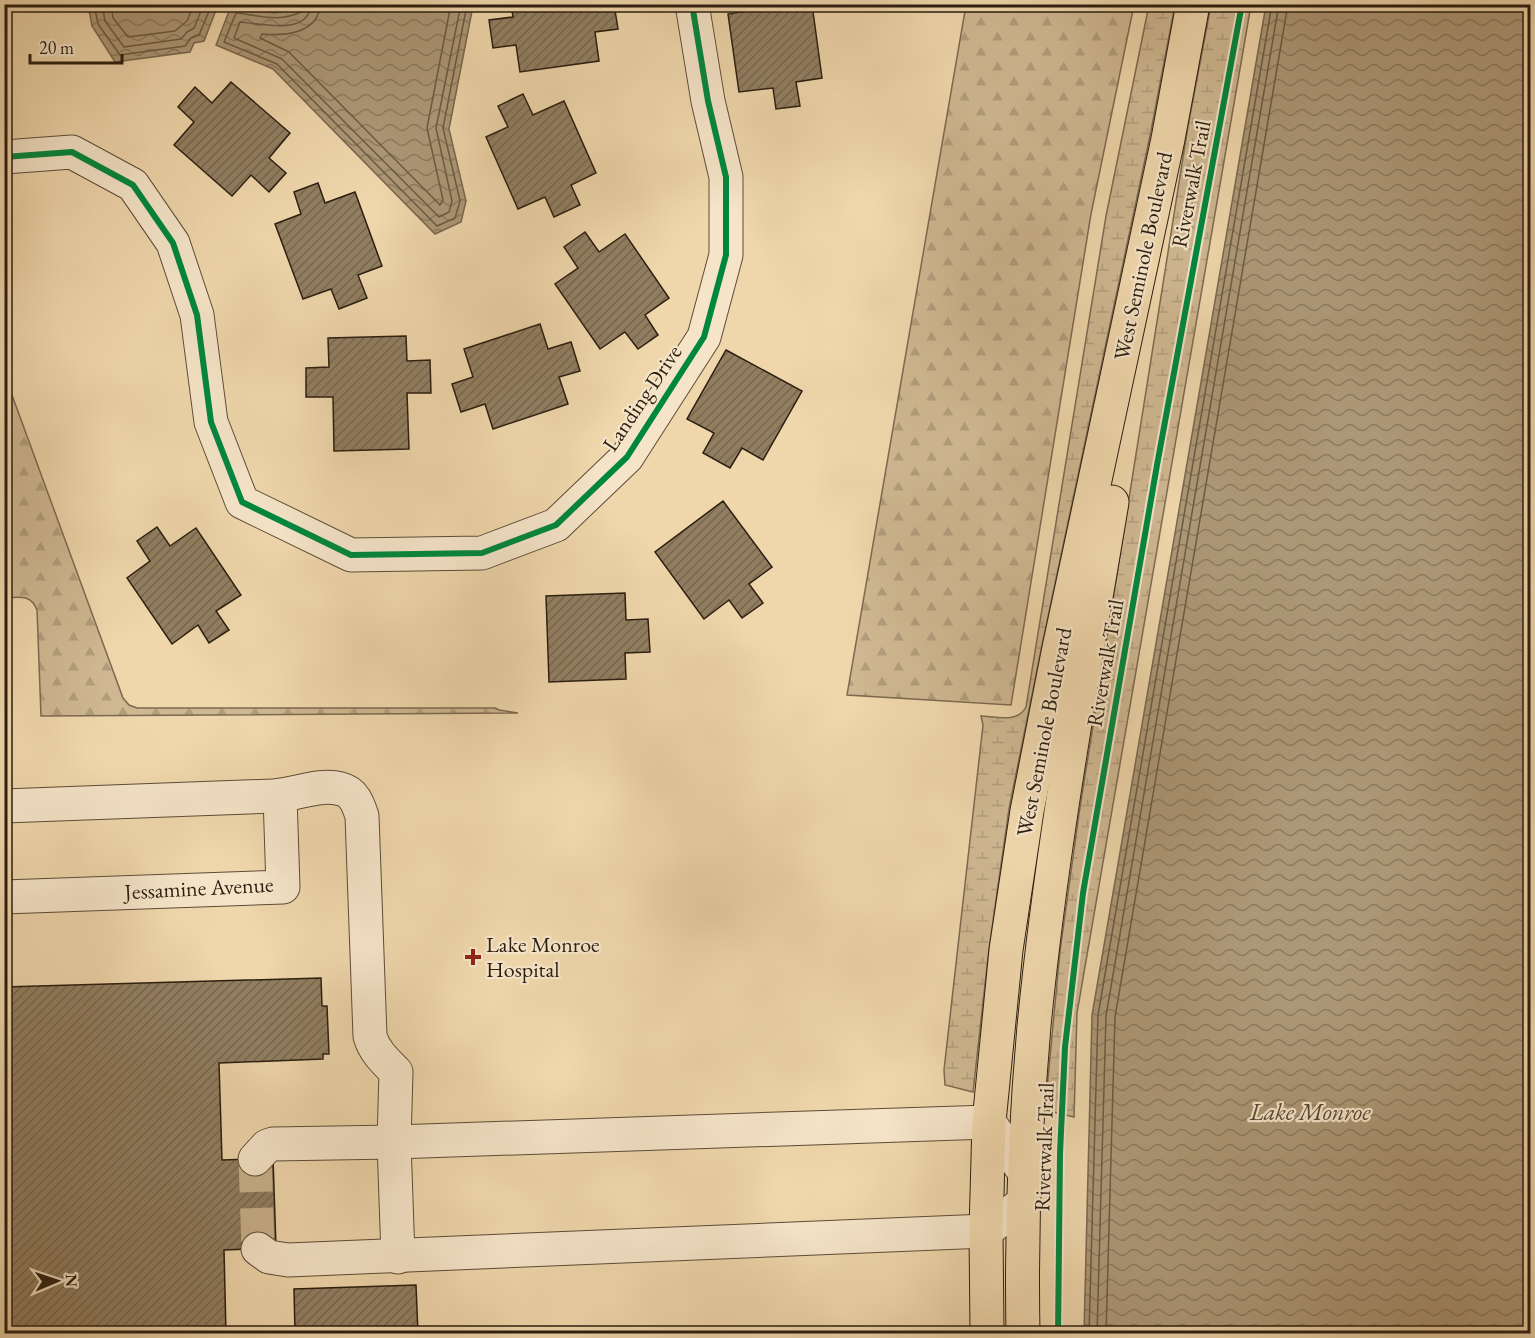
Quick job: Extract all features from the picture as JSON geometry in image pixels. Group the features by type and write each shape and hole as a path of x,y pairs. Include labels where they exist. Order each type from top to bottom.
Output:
{"main road":[{"name":"West Seminole Boulevard","path":"1023,1334 1024,1188 1034,1027 1060,823 1168,139 1193,4"},
{"name":"West Seminole Boulevard","path":"987,1334 986,1231 989,1122 1006,950 1027,811 1059,648 1168,139"}],"street":[{"name":"Landing Drive","path":"4,157 72,152 133,185 173,243 197,315 211,422 242,502 351,555 482,553 556,525 627,457 704,337 726,255 726,177 708,101 692,4"},
{"path":"4,806 280,795 327,787 343,789 357,802 362,816 370,1036 380,1057 396,1072 394,1142 398,1257"},
{"name":"Jessamine Avenue","path":"4,897 283,887 280,795"},
{"path":"255,1159 267,1146 273,1144 989,1122 1024,1188 986,1231 398,1257 279,1260 269,1257 258,1249"}],"green space":[{"path":"966,5 1134,5 1091,214 1011,705 847,695"},
{"path":"1149,5 1175,5 1150,136 1009,809 989,949 973,1092 945,1085 944,1070 983,725 981,716 1012,717 1018,715 1026,707 1106,216"},
{"path":"1211,5 1251,5 1077,1013 1074,1117 1045,1110 1060,951 1079,814 1188,126"},
{"path":"5,376 123,698 129,705 137,708 495,708 518,713 41,716 37,610 28,599 5,598"}],"water":[{"path":"88,4 218,5 204,41 194,43 190,52 115,62 92,26"},
{"path":"297,5 482,5 481,9 472,11 449,129 466,201 461,222 435,234 273,69 216,45 231,6 275,13 297,8"},
{"name":"Lake Monroe","path":"1266,5 1530,5 1530,1333 1084,1333 1092,1015"}],"building":[{"path":"511,4 614,4 618,29 595,32 599,61 520,72 516,45 493,48 489,20 513,17"},
{"path":"758,4 812,4 822,78 796,82 800,106 776,109 773,88 739,92 728,14 758,9"},
{"path":"231,82 290,133 269,158 286,173 269,192 251,175 232,196 174,145 194,122 178,107 195,87 212,103"},
{"path":"523,94 533,115 564,101 596,173 571,185 580,205 554,217 545,197 518,209 486,137 508,127 498,106"},
{"path":"318,183 325,203 355,192 382,266 358,275 367,298 339,309 331,289 303,299 275,224 301,214 294,192"},
{"path":"585,232 599,252 625,234 669,298 645,315 658,335 638,349 625,332 600,349 555,284 578,268 564,247"},
{"path":"540,324 548,349 571,342 580,371 559,377 568,404 493,429 485,404 461,412 452,384 473,377 464,349"},
{"path":"406,336 407,361 430,360 431,393 407,393 409,449 334,451 333,397 306,397 306,368 329,367 328,338"},
{"path":"726,350 802,391 763,460 742,448 730,468 703,453 714,433 687,419"},
{"path":"723,501 772,567 749,584 763,603 742,618 729,600 704,619 655,552"},
{"path":"157,527 170,546 196,528 241,595 216,611 229,630 209,643 198,625 172,644 127,578 150,561 137,541"},
{"path":"625,593 626,620 648,619 650,652 625,653 626,679 549,682 546,596"},
{"path":"321,978 322,1006 327,1006 329,1054 323,1054 323,1059 219,1063 222,1160 273,1158 276,1248 224,1250 226,1334 4,1334 4,987"},
{"path":"416,1285 418,1334 295,1334 294,1289"}],"tunnel":[{"path":"255,1159 258,1249"}],"cycle path":[{"path":"4,157 72,152 133,185 173,243 197,315 211,422 242,502 351,555 482,553 556,525 627,457 704,337 726,255 726,177 708,101 692,4"},
{"name":"Riverwalk Trail","path":"1058,1334 1060,1153 1065,1047 1083,893 1157,465 1242,4"}],"place":[{"name":"Lake Monroe Hospital","path":"473,957"}]}
